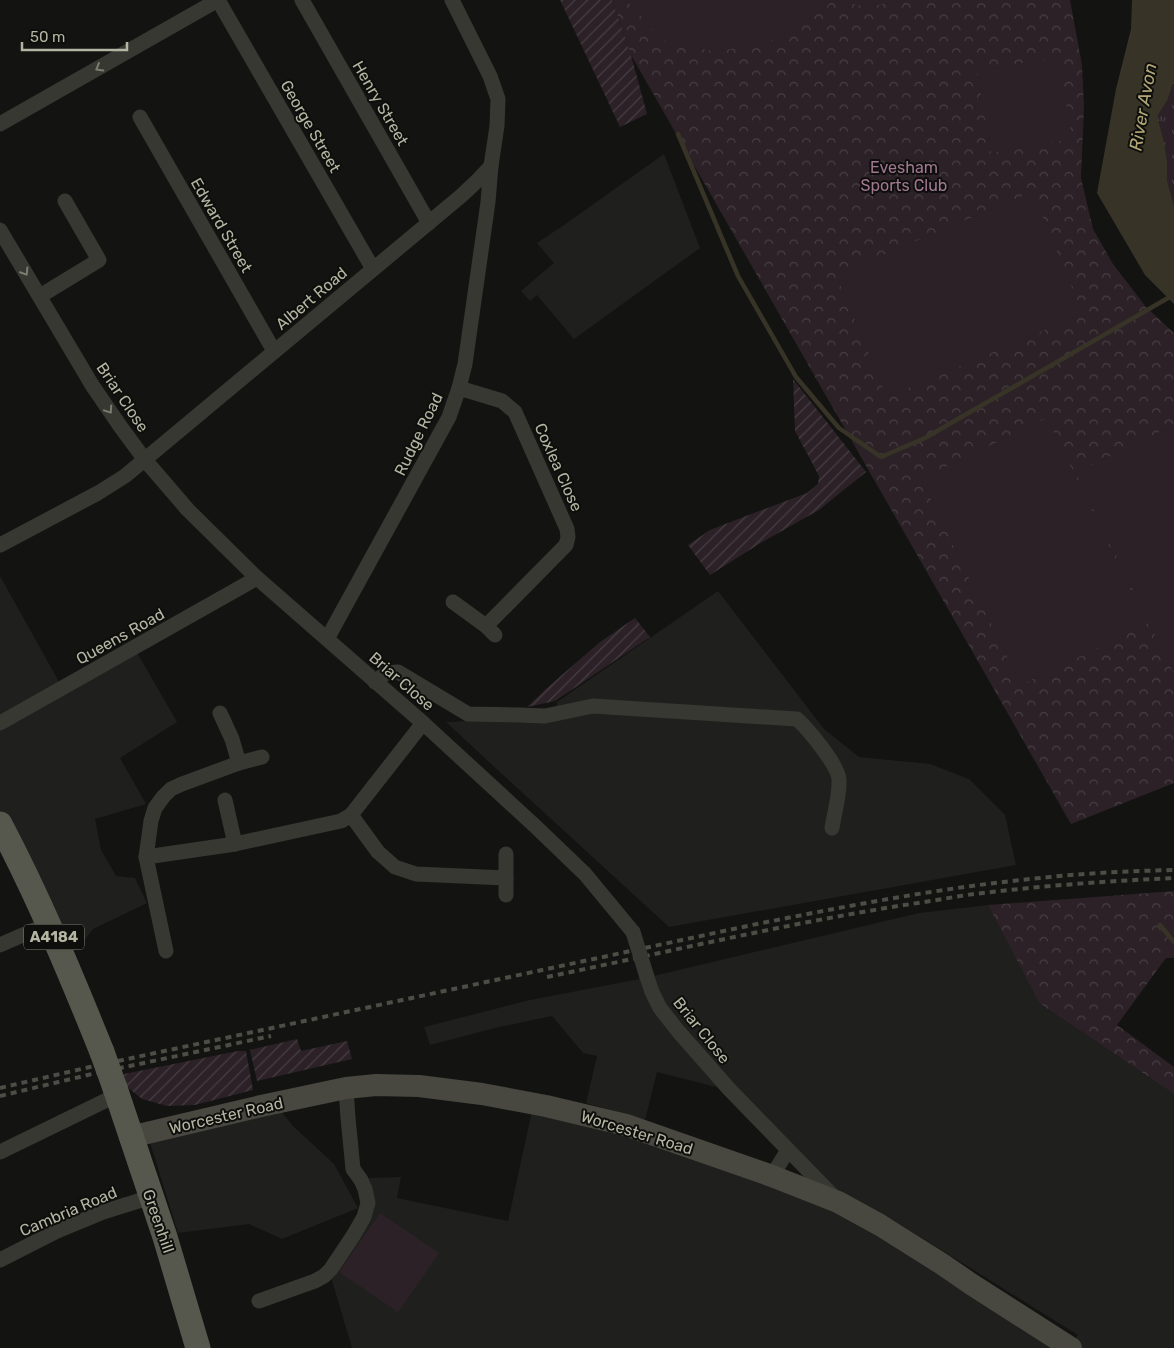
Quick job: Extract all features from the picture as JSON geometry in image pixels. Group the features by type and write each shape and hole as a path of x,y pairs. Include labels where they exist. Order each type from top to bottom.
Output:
{"main road":[{"name":"A4184","path":"0,824 18,858 48,924 102,1052 116,1092"},
{"name":"Worcester Road","path":"130,1137 346,1088 376,1085 419,1086 482,1094 546,1106 626,1125 772,1176 838,1202 880,1225 1071,1348"},
{"name":"Greenhill","path":"116,1092 165,1237 198,1348"}],"street":[{"path":"0,124 218,0"},
{"name":"George Street","path":"218,0 373,269"},
{"name":"Henry Street","path":"302,0 429,223"},
{"path":"452,0 490,76 498,99 497,126 491,166"},
{"name":"Edward Street","path":"140,117 274,351"},
{"name":"Albert Road","path":"0,545 98,493 145,460 429,223 477,182 491,166"},
{"name":"Rudge Road","path":"327,639 448,417 459,388 466,356 488,202 491,166"},
{"path":"40,296 99,260 65,201"},
{"name":"Briar Close","path":"0,230 92,385 145,460 188,510 257,578 499,792 585,874 633,932 652,992 660,1008 728,1089 838,1202"},
{"name":"Coxlea Close","path":"453,602 491,630 566,545 568,537 567,529 515,412 502,402 459,388"},
{"name":"Queens Road","path":"0,723 257,578"},
{"path":"375,682 386,673 398,672 468,714 545,716 593,706 797,719 806,728 836,769 840,779 832,828"},
{"path":"220,713 232,739 239,763"},
{"path":"146,857 235,844 341,821 351,815 422,723"},
{"path":"166,951 146,857 151,821 155,808 171,789 239,763 262,757"},
{"path":"225,800 235,844"},
{"path":"351,815 378,852 395,866 416,874 506,878"},
{"path":"506,854 506,895"},
{"path":"0,945 48,924"},
{"path":"260,1301 324,1276 331,1269 353,1236 364,1216 368,1203 365,1189 353,1169 346,1088"},
{"path":"0,1152 116,1092"},
{"path":"772,1176 788,1150"},
{"name":"Cambria Road","path":"0,1260 57,1231 103,1212 150,1197"}],"shaded area":[{"path":"664,154 700,248 574,339 537,295 530,301 521,291 554,263 537,243"},
{"path":"0,576 63,689 135,649 177,722 120,758 146,804 95,819 101,850 116,876 135,878 147,903 93,929 79,947 46,923 0,833"},
{"path":"718,591 824,729 859,757 930,764 969,779 1005,815 1016,865 669,927 446,722 556,717 557,702"},
{"path":"988,905 1039,1003 1174,1094 1174,1348 1069,1348 1078,1335 898,1223 802,1171 728,1090 657,1072 645,1120 586,1103 597,1056 583,1053 552,1016 499,1027 430,1045 424,1027 530,1000 645,978 919,913"},
{"path":"276,1105 293,1126 334,1164 358,1208 282,1239 249,1224 178,1233 148,1136"},
{"path":"533,1107 825,1200 1066,1348 352,1348 331,1277 374,1196 369,1178 401,1177 397,1198 508,1221"}],"green space":[{"path":"560,0 612,0 631,55 647,114 620,127"},
{"name":"Evesham Sports Club","path":"612,0 1070,0 1082,65 1084,107 1081,178 1093,229 1113,264 1146,307 1174,333 1174,783 1071,824 631,55"},
{"path":"626,0 831,0 827,7 774,40 716,52 662,40"},
{"path":"833,0 905,0 868,7"},
{"path":"1058,57 1072,139 991,153 977,71"},
{"path":"1174,80 1174,206 1167,180 1167,161 1157,117 1168,99"},
{"path":"1032,192 1083,314 887,397 836,275"},
{"path":"793,379 866,472 819,510 759,544 710,575 688,545 710,530 807,493 818,484 819,476 795,431"},
{"path":"1047,418 1147,624 1021,685 921,479"},
{"path":"1174,425 1174,674 1076,473"},
{"path":"635,618 650,637 555,701 527,707 600,642"},
{"path":"1174,891 1174,958 1166,958 1117,1025 1174,1067 1174,1094 1039,1003 988,905"},
{"path":"297,1039 301,1051 347,1041 352,1059 257,1081 250,1050"},
{"path":"246,1051 253,1090 195,1105 167,1106 142,1099 126,1086 124,1074"},
{"path":"380,1213 439,1253 398,1312 339,1272"}],"water":[{"name":"River Avon","path":"1132,0 1174,0 1174,80 1168,99 1157,117 1167,161 1167,180 1174,206 1174,304 1145,275 1097,193 1116,89 1131,29"}],"waterway":[{"path":"678,134 738,276 796,377 839,428 881,457 925,438 1168,298"},
{"path":"1160,925 1174,942"}],"railway":[{"path":"0,1088 752,925 860,904 932,892 1058,876 1174,870"},
{"path":"547,977 819,920 958,896 1049,886 1174,878"},
{"path":"0,1096 92,1074 271,1036"}]}
